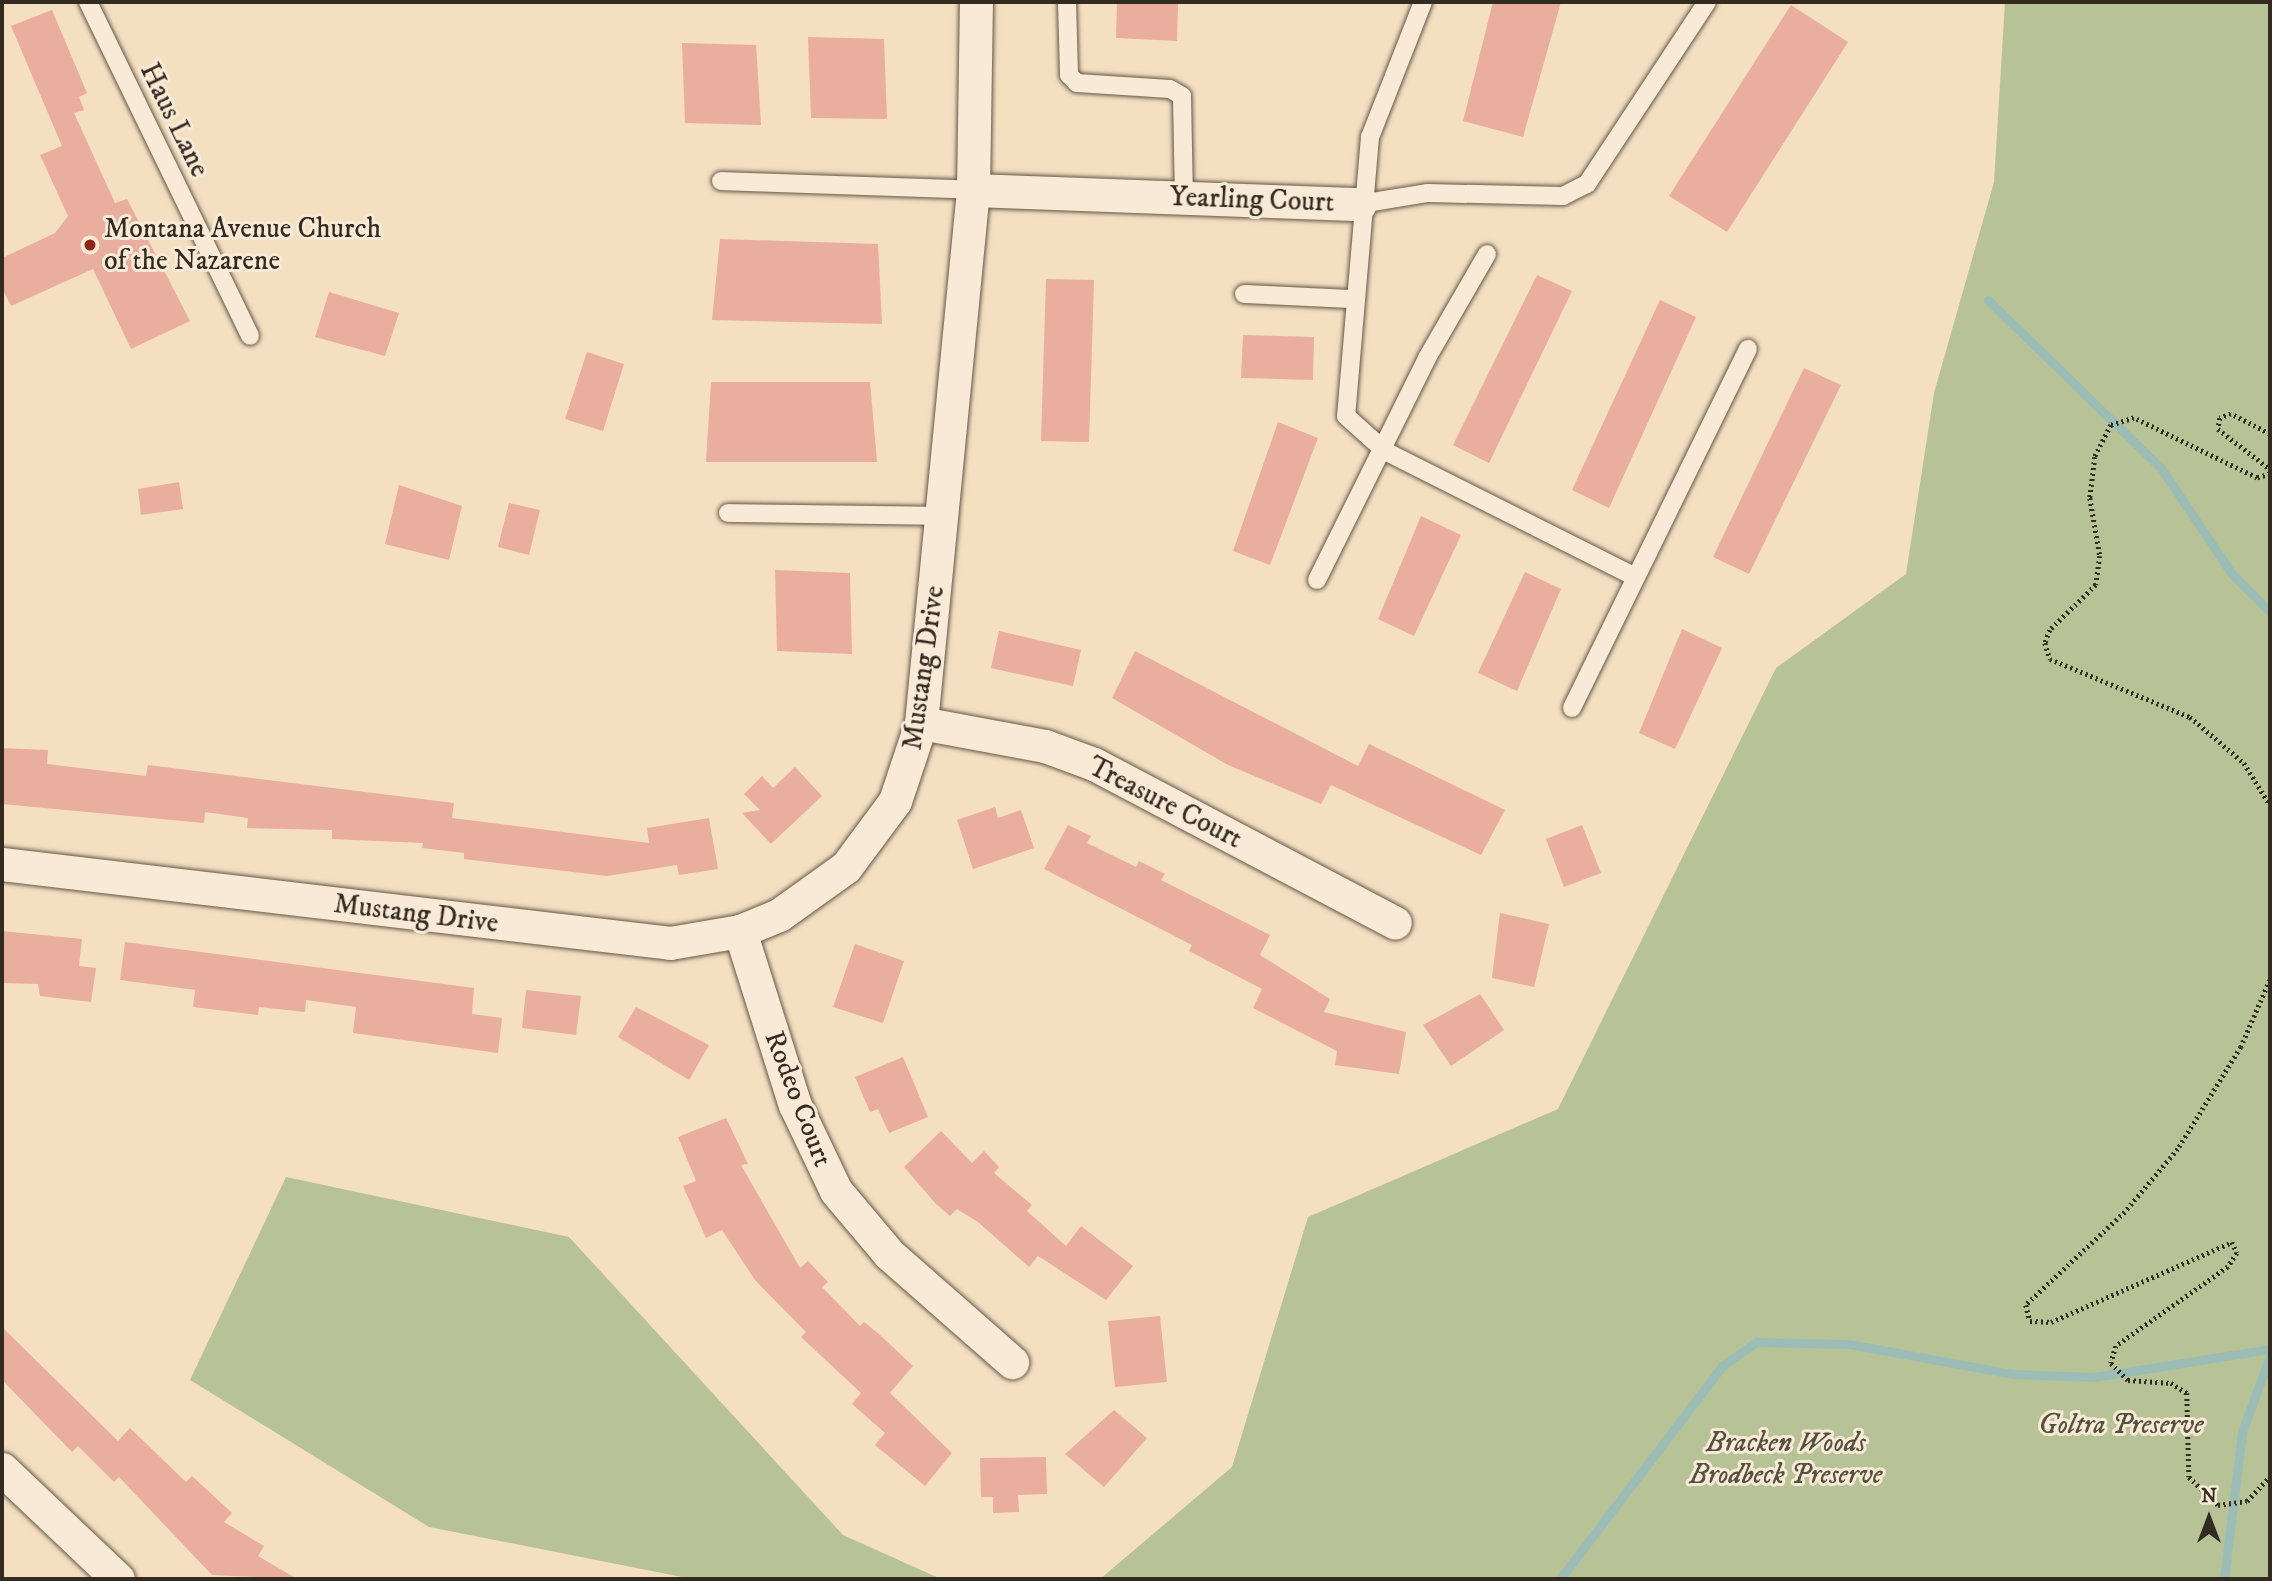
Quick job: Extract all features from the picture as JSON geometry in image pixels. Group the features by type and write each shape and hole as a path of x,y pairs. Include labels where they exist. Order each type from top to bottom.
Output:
{"street":[{"name":"Mustang Drive","path":"2,864 622,940 670,943 740,931 815,893 874,836 901,788 921,723 973,190 976,2"},
{"name":"Yearling Court","path":"973,190 1360,204"},
{"name":"Treasure Court","path":"921,723 1045,746 1094,764 1395,923"},
{"name":"Rodeo Court","path":"740,931 795,1105 836,1191 888,1254 1012,1362"},
{"path":"2,1469 118,1579"}],"lane":[{"name":"Haus Lane","path":"88,2 250,336"},
{"path":"1067,2 1069,75 1077,83 1170,89 1182,96 1185,197"},
{"name":"Yearling Court","path":"1360,204 1370,137 1423,2"},
{"path":"1635,577 1385,451 1346,416 1360,204 1428,193 1563,196 1587,184 1707,2"},
{"path":"721,181 973,190"},
{"path":"1317,580 1385,451 1427,358 1487,254"},
{"path":"1244,294 1352,299"},
{"path":"1572,708 1748,349"},
{"path":"728,513 942,516"}],"path":[{"path":"2270,434 2231,414 2220,418 2218,429 2270,469"},
{"path":"2270,474 2257,478 2134,418 2111,425 2095,457 2090,498 2100,556 2096,585 2050,630 2045,643 2050,659 2190,718 2244,763 2270,805"},
{"path":"2270,980 2241,1047 2178,1149 2125,1212 2026,1305 2030,1321 2051,1322 2232,1241 2237,1253 2228,1267 2116,1346 2111,1363 2127,1380 2171,1383 2187,1393 2189,1477 2218,1504 2247,1501 2270,1476"}],"green space":[{"path":"2005,2 2270,2 2270,1579 1100,1579 1232,1467 1308,1217 1558,1109 1776,668 1906,574 1934,393 1994,182"},
{"path":"286,1177 569,1237 843,1535 941,1579 692,1579 429,1527 190,1380"}],"building":[{"path":"1117,2 1178,2 1177,41 1116,38"},
{"path":"1493,2 1561,2 1523,137 1463,121"},
{"path":"1791,5 1848,42 1727,232 1669,196"},
{"name":"Montana Avenue Church of the Nazarene","path":"52,10 87,93 79,97 84,110 74,113 115,203 127,199 190,321 131,349 93,269 11,306 2,288 2,258 55,233 68,216 40,155 62,146 11,26"},
{"path":"808,37 884,39 887,119 811,118"},
{"path":"682,43 756,45 761,125 685,123"},
{"path":"720,239 878,244 882,324 712,320"},
{"path":"1537,275 1572,291 1489,463 1453,445"},
{"path":"1046,279 1094,280 1089,442 1041,441"},
{"path":"329,292 399,313 385,356 315,337"},
{"path":"1660,300 1696,317 1609,508 1572,490"},
{"path":"1243,335 1314,337 1313,380 1241,378"},
{"path":"587,352 624,364 603,431 565,419"},
{"path":"1804,368 1841,385 1749,574 1713,557"},
{"path":"711,382 870,382 877,462 706,462"},
{"path":"1278,422 1318,438 1270,565 1233,551"},
{"path":"179,482 183,509 141,515 138,489"},
{"path":"399,485 462,506 449,560 385,544"},
{"path":"509,503 540,510 529,555 498,547"},
{"path":"1421,516 1461,535 1414,636 1378,619"},
{"path":"775,570 850,573 852,654 777,651"},
{"path":"1525,572 1561,589 1517,691 1478,673"},
{"path":"1682,629 1722,648 1675,749 1639,733"},
{"path":"999,631 1081,650 1073,686 991,668"},
{"path":"1135,651 1358,766 1369,744 1505,810 1481,855 1331,785 1321,804 1228,765 1112,698"},
{"path":"2,748 48,750 47,764 146,776 148,765 454,803 452,818 649,843 647,828 709,818 718,869 679,875 677,865 607,876 464,859 464,853 422,848 423,843 332,839 332,830 247,828 248,818 205,812 204,823 2,804"},
{"path":"795,767 822,796 771,844 742,813 760,810 744,794 762,776 773,788"},
{"path":"995,807 998,818 1021,810 1034,848 973,869 957,820"},
{"path":"1068,825 1091,836 1087,843 1136,867 1139,861 1165,874 1161,880 1270,935 1260,955 1330,999 1324,1012 1406,1032 1399,1074 1335,1065 1337,1051 1253,1008 1262,989 1189,951 1192,945 1044,869"},
{"path":"1582,825 1601,873 1564,887 1546,839"},
{"path":"1500,913 1549,924 1534,987 1492,978"},
{"path":"2,931 82,939 79,966 96,968 91,1002 40,996 38,984 2,983"},
{"path":"125,942 474,988 472,1014 502,1018 498,1053 353,1033 356,1007 306,1000 305,1012 259,1007 258,1015 193,1007 195,990 120,980"},
{"path":"855,944 904,961 883,1023 833,1007"},
{"path":"526,990 581,996 576,1035 522,1028"},
{"path":"1480,994 1504,1030 1451,1066 1423,1025"},
{"path":"636,1007 709,1045 689,1080 618,1037"},
{"path":"903,1057 928,1117 889,1133 878,1109 870,1112 855,1077"},
{"path":"726,1118 748,1164 741,1165 800,1268 808,1261 828,1282 822,1287 860,1326 864,1322 913,1366 890,1393 952,1453 925,1486 875,1445 885,1433 852,1404 861,1393 801,1337 806,1332 755,1280 722,1230 706,1238 683,1186 696,1181 678,1137"},
{"path":"941,1131 972,1163 984,1151 999,1167 994,1173 1032,1205 1027,1211 1066,1246 1081,1226 1133,1266 1106,1300 1038,1256 1029,1267 978,1222 957,1209 950,1216 936,1204 904,1167"},
{"path":"1160,1316 1167,1382 1115,1387 1108,1321"},
{"path":"2,1327 118,1441 130,1428 186,1482 192,1476 232,1513 224,1522 264,1546 258,1556 297,1579 212,1575 119,1477 114,1482 78,1446 72,1452 2,1380"},
{"path":"1114,1410 1147,1438 1104,1487 1065,1454"},
{"path":"1046,1457 1047,1494 1018,1495 1019,1512 993,1513 993,1497 981,1497 980,1458"}],"waterway":[{"path":"1988,300 2161,468 2232,574 2270,612"},
{"path":"1560,1579 1722,1366 1756,1342 1849,1344 2013,1374 2094,1377 2270,1349"},
{"path":"2224,1579 2242,1432 2270,1356"}],"place":[{"name":"Montana Avenue Church of the Nazarene","path":"90,245"}],"park label":[{"name":"Goltra Preserve","path":"2121,1425"},
{"name":"Bracken Woods Brodbeck Preserve","path":"1786,1459"}]}
